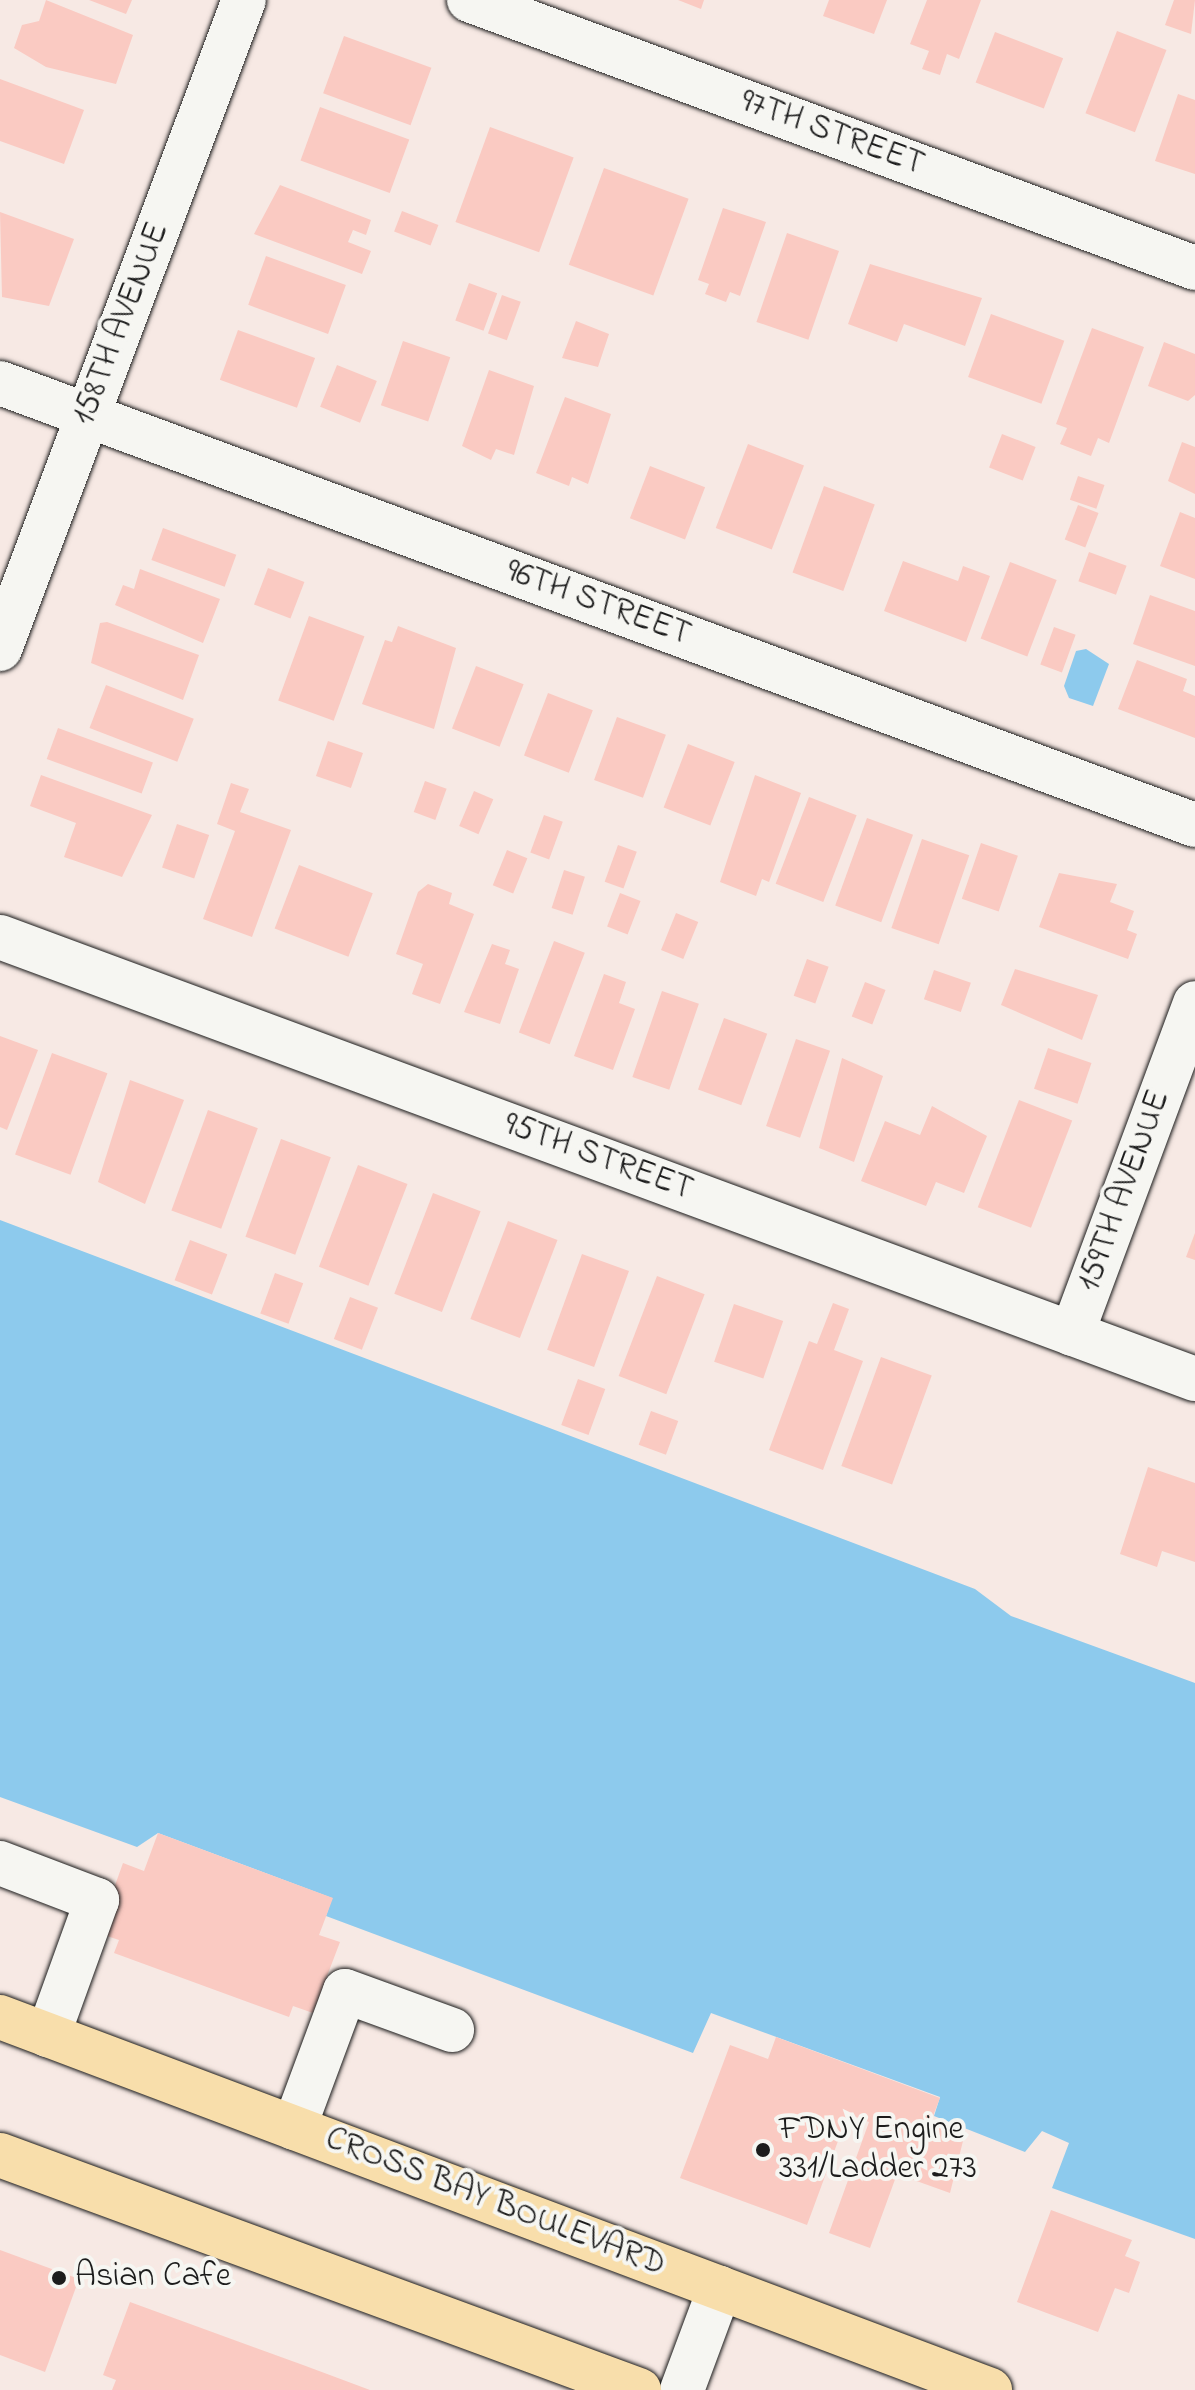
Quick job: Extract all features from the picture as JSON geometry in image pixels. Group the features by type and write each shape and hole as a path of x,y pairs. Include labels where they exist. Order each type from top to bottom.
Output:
{"main road":[{"name":"CROSS BAY BOULEVARD","path":"0,2017 990,2390"},
{"path":"0,2155 639,2390"}],"street":[{"name":"158TH AVENUE","path":"0,649 244,0"},
{"name":"97TH STREET","path":"469,0 1195,268"},
{"name":"96TH STREET","path":"0,383 1195,825"},
{"name":"95TH STREET","path":"0,937 1195,1379"},
{"name":"159TH AVENUE","path":"1072,1334 1195,1003"},
{"path":"0,1863 97,1900 48,2035"},
{"path":"294,2128 345,1991 452,2030"},
{"path":"682,2390 720,2288"}],"water":[{"path":"1086,649 1109,664 1093,706 1069,698 1064,686 1076,651"},
{"path":"0,1220 975,1589 1011,1616 1195,1683 1195,2239 1052,2188 1069,2143 1042,2131 1025,2152 934,2116 940,2097 711,2013 693,2053 326,1916 332,1898 158,1833 137,1847 0,1797"}],"building":[{"path":"46,0 133,35 116,84 46,67 14,48 22,25 39,21"},
{"path":"89,0 132,0 126,14"},
{"path":"678,0 704,0 701,9"},
{"path":"829,0 887,0 874,34 823,16"},
{"path":"927,0 981,0 959,59 947,54 940,75 922,69 929,51 910,44"},
{"path":"1174,0 1195,0 1191,34 1165,25"},
{"path":"1117,31 1166,50 1135,132 1085,113"},
{"path":"995,32 1063,58 1044,109 976,82"},
{"path":"344,36 431,68 411,125 323,93"},
{"path":"0,79 84,110 64,164 0,141"},
{"path":"1178,94 1195,100 1195,174 1155,161"},
{"path":"320,107 409,139 390,193 301,161"},
{"path":"490,127 574,157 539,252 455,222"},
{"path":"604,168 689,199 653,296 569,265"},
{"path":"280,185 371,220 366,235 353,230 348,242 371,251 362,274 254,234"},
{"path":"723,208 766,222 740,296 730,292 726,302 705,294 709,284 698,280"},
{"path":"402,211 438,225 431,246 394,232"},
{"path":"0,212 74,239 49,306 2,297"},
{"path":"787,233 839,251 808,340 756,322"},
{"path":"266,256 346,285 328,334 248,305"},
{"path":"870,264 982,298 965,346 904,324 897,342 848,324"},
{"path":"469,283 497,293 484,331 455,321"},
{"path":"502,295 521,302 507,340 488,334"},
{"path":"991,314 1064,341 1041,404 968,377"},
{"path":"576,321 609,334 598,367 562,358"},
{"path":"1092,328 1144,347 1109,443 1098,438 1091,456 1060,444 1067,428 1056,424"},
{"path":"238,330 315,358 297,408 220,380"},
{"path":"403,341 450,357 428,422 381,405"},
{"path":"1164,342 1195,354 1195,395 1188,401 1148,386"},
{"path":"337,365 377,381 360,423 320,407"},
{"path":"489,370 534,386 514,455 496,449 491,460 462,446"},
{"path":"565,397 611,414 588,484 572,477 569,486 536,473"},
{"path":"1002,434 1036,447 1023,481 989,468"},
{"path":"1182,442 1195,447 1195,494 1168,481"},
{"path":"748,444 804,466 772,550 716,528"},
{"path":"650,466 705,487 685,539 630,518"},
{"path":"1078,476 1104,485 1096,509 1070,500"},
{"path":"824,486 875,504 843,591 793,572"},
{"path":"1078,505 1099,513 1085,547 1065,540"},
{"path":"1180,512 1195,518 1195,579 1160,566"},
{"path":"163,528 236,555 225,587 151,560"},
{"path":"1089,552 1127,566 1116,595 1078,581"},
{"path":"903,561 958,581 963,566 990,576 966,642 884,611"},
{"path":"1010,562 1057,580 1027,656 981,639"},
{"path":"268,568 304,582 290,618 254,604"},
{"path":"140,569 220,599 203,643 115,605 123,585 134,589"},
{"path":"1150,595 1195,611 1195,666 1133,644"},
{"path":"309,616 364,636 334,721 278,701"},
{"path":"107,622 199,655 183,700 91,663 100,623"},
{"path":"398,626 456,648 434,729 362,704 385,640 392,642"},
{"path":"1054,627 1076,635 1062,672 1040,665"},
{"path":"1137,660 1187,679 1183,691 1195,696 1195,738 1118,709"},
{"path":"476,666 524,684 500,747 452,729"},
{"path":"106,685 194,719 177,762 90,728"},
{"path":"548,693 593,710 569,773 524,756"},
{"path":"617,717 666,735 643,798 594,780"},
{"path":"58,728 153,763 142,794 47,759"},
{"path":"328,741 363,753 351,788 316,776"},
{"path":"688,744 735,762 710,825 664,807"},
{"path":"41,775 152,815 122,877 64,857 76,823 30,806"},
{"path":"755,775 801,793 769,882 762,879 756,896 720,882"},
{"path":"425,781 447,789 435,820 414,812"},
{"path":"231,783 249,789 240,812 291,830 252,937 203,919 235,831 217,824"},
{"path":"474,791 493,799 478,834 459,826"},
{"path":"809,797 857,815 823,902 776,884"},
{"path":"544,815 563,822 549,859 530,853"},
{"path":"867,818 913,835 881,922 835,905"},
{"path":"177,824 209,835 194,879 162,867"},
{"path":"922,839 969,855 939,944 891,928"},
{"path":"981,843 1018,856 999,911 962,899"},
{"path":"618,845 637,852 623,888 605,882"},
{"path":"507,850 527,858 513,893 493,885"},
{"path":"299,865 373,893 348,957 275,928"},
{"path":"564,870 585,877 573,915 552,908"},
{"path":"1059,873 1117,884 1110,902 1134,911 1127,930 1137,934 1128,959 1039,927"},
{"path":"428,884 452,893 449,904 474,914 440,1004 412,994 423,964 396,954 418,892"},
{"path":"620,893 641,901 628,934 607,927"},
{"path":"676,913 698,922 683,959 661,950"},
{"path":"554,941 585,953 550,1044 519,1032"},
{"path":"492,944 510,950 505,964 519,969 500,1024 464,1012"},
{"path":"807,959 829,967 815,1004 794,996"},
{"path":"1015,969 1098,995 1082,1040 1001,1005"},
{"path":"934,970 971,983 961,1012 924,999"},
{"path":"604,974 626,982 619,1003 635,1009 613,1070 574,1056"},
{"path":"865,982 886,990 872,1024 852,1017"},
{"path":"662,991 699,1004 669,1090 632,1077"},
{"path":"724,1018 767,1034 741,1105 698,1089"},
{"path":"0,1036 38,1050 7,1130 0,1127"},
{"path":"796,1039 830,1051 800,1138 766,1126"},
{"path":"1048,1048 1091,1063 1077,1104 1034,1089"},
{"path":"52,1053 107,1073 71,1175 15,1154"},
{"path":"842,1058 883,1076 854,1162 819,1148"},
{"path":"130,1080 184,1100 145,1204 98,1182"},
{"path":"1019,1100 1072,1120 1031,1228 978,1207"},
{"path":"932,1106 987,1136 964,1193 936,1182 926,1206 861,1181 885,1121 920,1135"},
{"path":"208,1110 258,1128 221,1229 171,1211"},
{"path":"281,1139 331,1157 295,1255 245,1237"},
{"path":"358,1165 407,1184 368,1286 319,1267"},
{"path":"433,1193 481,1211 442,1312 394,1294"},
{"path":"508,1221 557,1240 520,1338 470,1319"},
{"path":"1195,1233 1195,1260 1186,1257"},
{"path":"190,1240 227,1254 212,1294 175,1280"},
{"path":"582,1254 629,1271 594,1367 547,1350"},
{"path":"275,1273 303,1283 288,1324 260,1313"},
{"path":"657,1276 705,1294 666,1394 619,1376"},
{"path":"350,1297 378,1308 362,1350 334,1339"},
{"path":"833,1303 849,1309 834,1350 863,1361 823,1470 769,1450 809,1341 817,1344"},
{"path":"734,1304 783,1321 763,1379 714,1362"},
{"path":"881,1357 932,1375 892,1484 841,1466"},
{"path":"578,1379 605,1389 588,1435 561,1425"},
{"path":"651,1411 678,1421 666,1455 639,1445"},
{"path":"1148,1467 1195,1483 1195,1562 1162,1551 1157,1567 1120,1554"},
{"path":"158,1833 333,1898 319,1935 340,1942 313,2013 293,2006 289,2017 114,1953 119,1940 98,1933 123,1863 144,1871"},
{"name":"FDNY Engine 331/Ladder 273","path":"776,2037 940,2098 930,2124 964,2137 950,2193 897,2174 870,2248 829,2233 869,2122 848,2114 807,2225 680,2178 730,2045 768,2059"},
{"path":"1051,2210 1132,2240 1125,2256 1140,2262 1129,2293 1115,2288 1098,2332 1017,2302"},
{"path":"0,2250 79,2279 45,2372 0,2355"},
{"path":"130,2302 370,2390 112,2390 116,2380 103,2375"}],"place":[{"name":"FDNY Engine 331/Ladder 273","path":"763,2150"},
{"name":"Asian Cafe","path":"59,2278"}]}
